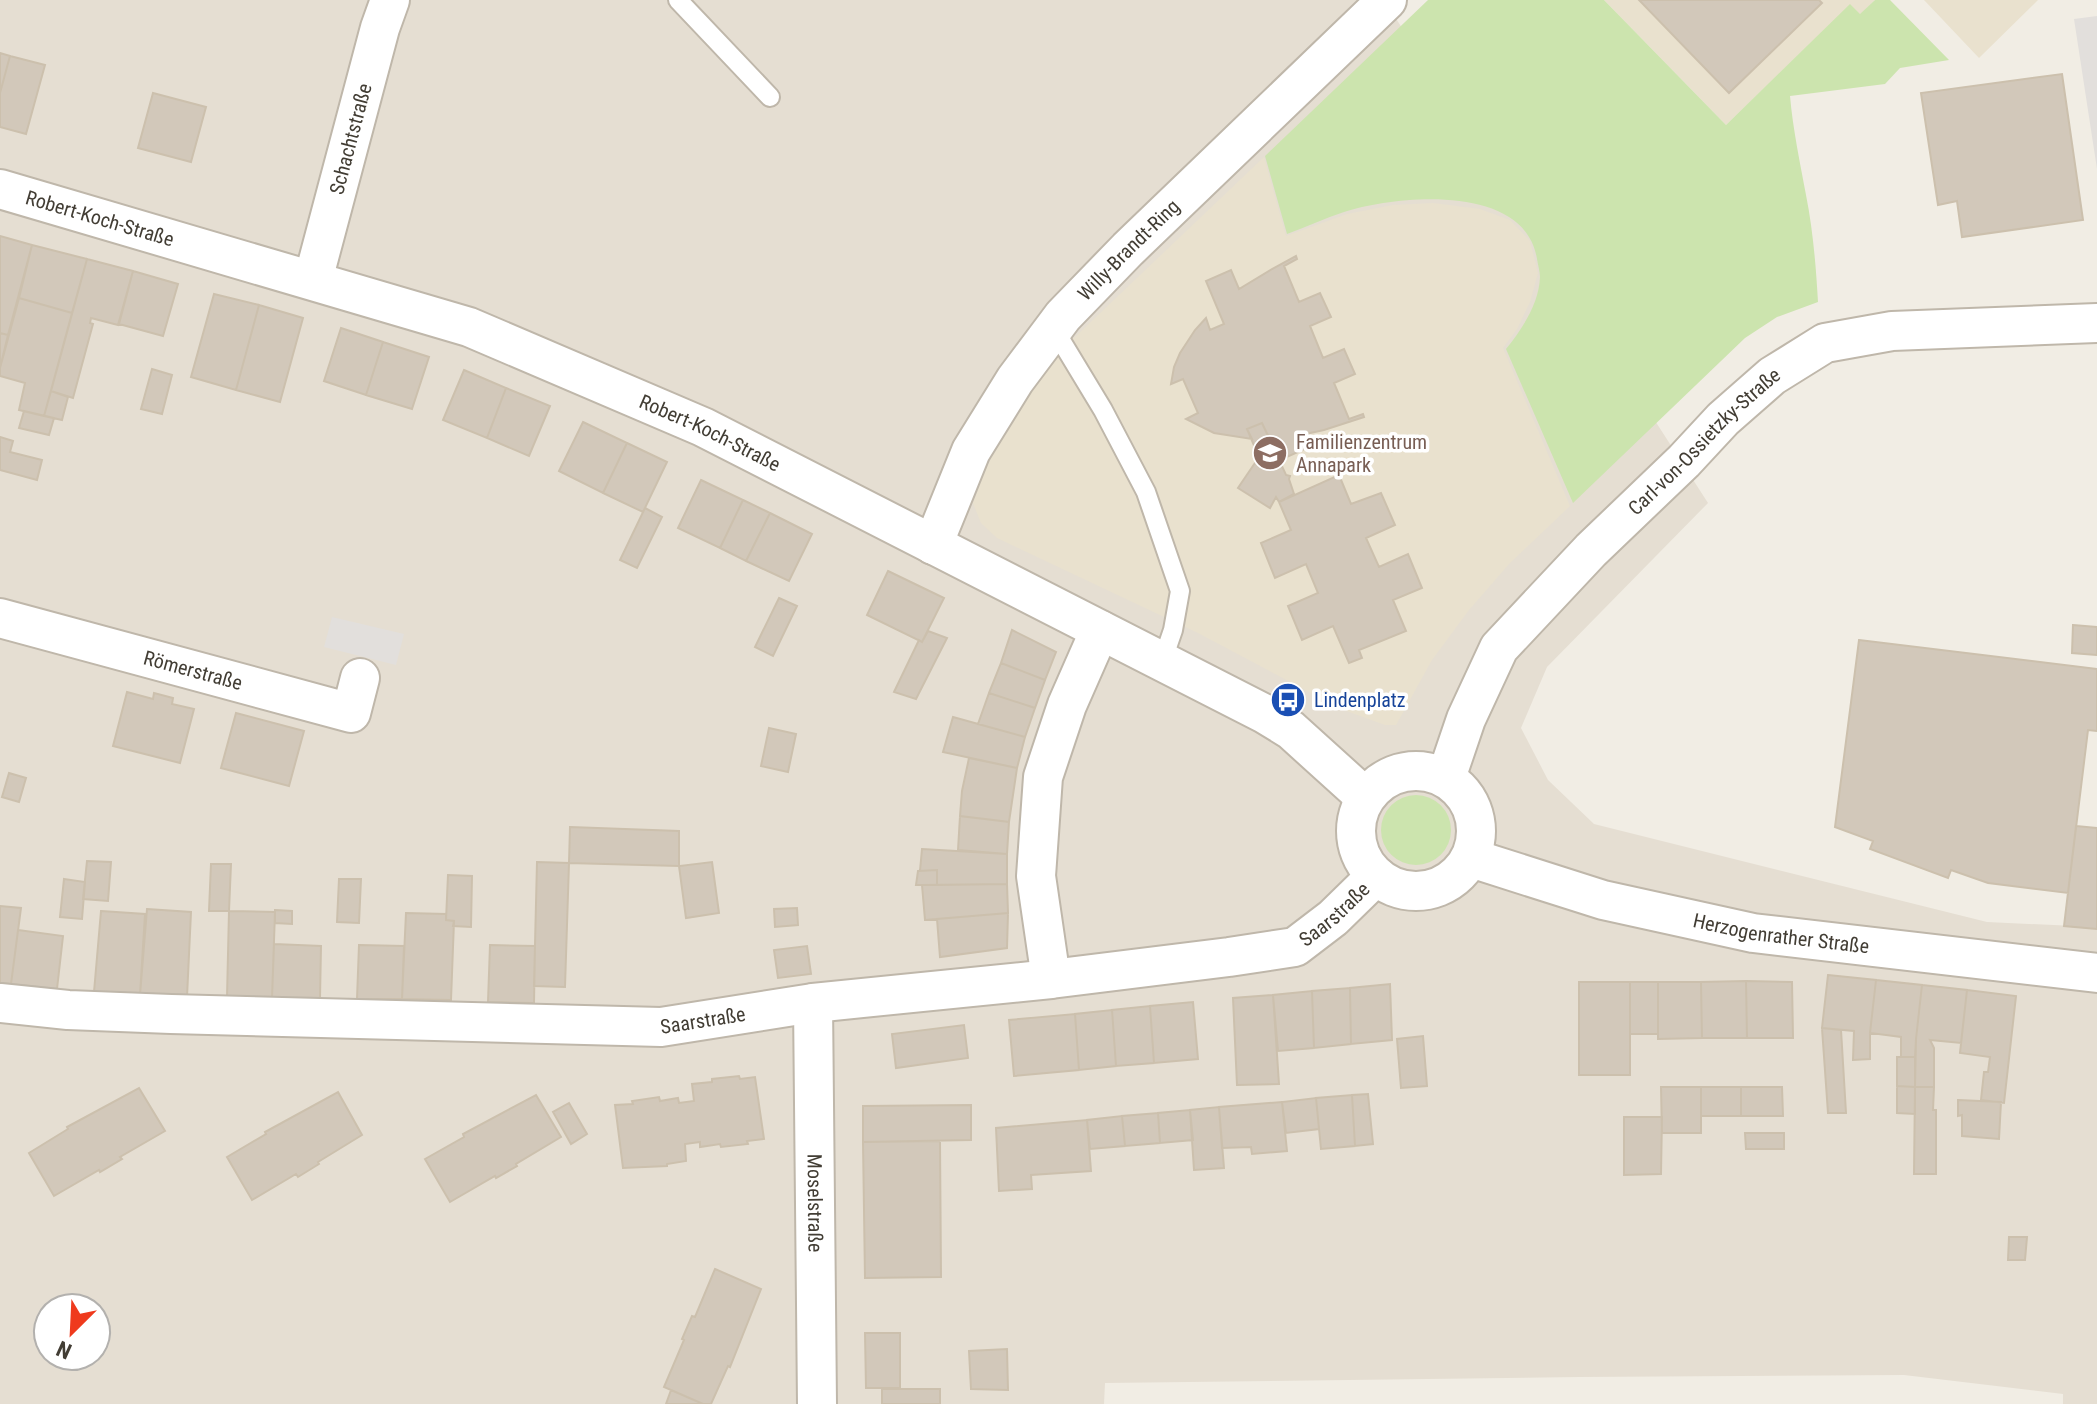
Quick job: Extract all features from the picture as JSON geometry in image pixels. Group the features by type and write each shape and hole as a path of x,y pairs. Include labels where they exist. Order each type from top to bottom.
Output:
{"street":[{"name":"Schachtstraße","path":"313,280 390,0"},
{"name":"Willy-Brandt-Ring","path":"933,545 971,451 1015,380 1063,316 1128,249 1387,0"},
{"name":"Robert-Koch-Straße","path":"0,189 469,327 688,421 1265,714 1291,730 1365,797"},
{"name":"Carl-von-Ossietzky-Straße","path":"1446,778 1466,719 1499,648 1591,550 1723,419 1772,376 1825,343 1892,331 2097,323"},
{"name":"Römerstraße","path":"0,618 351,713 360,678"},
{"path":"1051,979 1036,876 1043,777 1067,705 1100,630"},
{"path":"1417,770 1446,778 1468,799 1477,828 1471,858 1454,879 1428,890 1401,889 1376,876 1360,853 1355,825 1365,797 1387,777 1417,770"},
{"name":"Herzogenrather Straße","path":"1471,858 1603,900 1753,933 2097,973"},
{"name":"Saarstraße","path":"0,1003 68,1010 171,1014 661,1027 813,1003 1051,979 1295,947 1333,918 1376,876"},
{"name":"Moselstraße","path":"813,1003 817,1404"}],"lane":[{"path":"678,0 770,97"},
{"path":"1054,329 1103,410 1146,492 1180,591 1173,630 1162,662"}],"shaded area":[{"path":"0,0 1384,0 1708,503 1547,667 1521,728 1548,780 1594,824 1987,922 2097,927 2097,1404 2063,1404 2063,1394 1904,1375 1105,1383 1104,1404 0,1404"},
{"path":"1604,0 1875,0 1860,15 1850,5 1726,125"},
{"path":"1924,0 2038,0 1979,58"},
{"path":"2097,16 2097,169 2074,19"},
{"name":"Familienzentrum Annapark","path":"1264,157 1286,236 1347,214 1393,205 1433,203 1480,209 1510,220 1530,241 1538,273 1530,302 1517,329 1503,348 1570,506 1509,564 1469,610 1432,660 1396,725 1385,725 1341,709 1198,633 997,538 981,523 973,503 1009,422 1053,358"},
{"path":"332,617 404,634 396,665 324,647"}],"green space":[{"path":"1428,0 1604,0 1726,125 1850,4 1860,14 1875,0 1890,0 1949,60 1900,68 1885,84 1790,96 1811,222 1818,302 1777,317 1745,338 1573,503 1506,349 1524,325 1533,306 1540,277 1527,234 1509,217 1485,206 1456,201 1395,201 1344,212 1287,234 1265,156"},
{"path":"1409,795 1423,795 1445,810 1451,830 1449,843 1441,855 1423,865 1409,865 1387,850 1381,837 1381,823 1396,801"}],"building":[{"path":"1639,0 1819,0 1822,3 1729,93"},
{"path":"0,53 10,56 0,93"},
{"path":"10,56 45,65 26,134 0,127 0,93"},
{"path":"2062,74 2083,220 1962,237 1957,201 1938,205 1921,93"},
{"path":"153,93 206,107 191,162 138,148"},
{"path":"0,236 32,245 8,335 0,333"},
{"path":"32,245 87,259 72,313 19,298"},
{"path":"1296,256 1297,259 1284,266 1299,302 1320,293 1331,317 1310,326 1323,358 1344,349 1355,374 1334,383 1349,419 1363,414 1364,417 1301,435 1307,448 1280,460 1262,423 1247,429 1252,439 1214,433 1186,419 1198,413 1183,379 1171,384 1180,353 1195,330 1206,318 1210,330 1224,324 1206,281 1231,270 1239,289"},
{"path":"87,259 133,271 118,325 91,318 90,323 93,324 73,398 51,391"},
{"path":"133,271 178,284 163,336 119,324"},
{"path":"214,294 259,305 236,390 191,377"},
{"path":"19,298 72,313 44,416 19,410 25,383 0,376"},
{"path":"259,305 303,318 280,402 236,390"},
{"path":"341,328 383,342 366,395 324,381"},
{"path":"0,333 8,335 0,368"},
{"path":"383,342 429,357 412,409 366,395"},
{"path":"152,369 172,375 162,414 141,409"},
{"path":"464,370 506,388 487,438 443,420"},
{"path":"506,388 550,406 529,456 487,438"},
{"path":"51,391 68,397 62,420 44,416"},
{"path":"24,411 54,418 49,435 19,428"},
{"path":"583,422 627,443 603,493 559,471"},
{"path":"1262,423 1286,475 1290,476 1294,494 1279,502 1276,497 1270,508 1238,488 1259,457 1247,429"},
{"path":"0,437 13,441 10,452 42,460 37,480 0,470"},
{"path":"627,443 667,462 643,512 603,493"},
{"path":"1339,475 1351,504 1381,493 1395,525 1366,538 1379,567 1408,554 1422,588 1393,600 1406,631 1359,650 1362,658 1349,663 1333,626 1302,640 1288,606 1318,593 1306,564 1275,578 1261,543 1291,530 1279,502"},
{"path":"701,480 743,500 720,548 678,528"},
{"path":"743,500 770,513 746,561 720,548"},
{"path":"645,508 662,517 637,568 620,560"},
{"path":"770,513 812,534 789,581 746,561"},
{"path":"888,571 944,598 922,642 867,615"},
{"path":"779,598 797,606 773,656 755,647"},
{"path":"2073,625 2097,627 2097,655 2072,653"},
{"path":"1012,630 1056,652 1045,680 1001,663"},
{"path":"928,631 947,638 916,699 894,692 919,640 922,642"},
{"path":"1859,640 2097,669 2097,731 2088,730 2068,893 1988,883 1951,870 1948,878 1870,849 1873,841 1835,827"},
{"path":"1001,663 1045,680 1035,708 989,693"},
{"path":"127,692 153,699 154,693 173,698 172,704 194,709 180,763 113,746"},
{"path":"989,693 1035,708 1025,737 978,724"},
{"path":"236,713 304,731 289,786 221,768"},
{"path":"953,717 1025,737 1017,768 943,752"},
{"path":"769,728 796,734 788,772 761,766"},
{"path":"969,758 1017,768 1009,822 960,816"},
{"path":"9,773 26,778 19,802 2,797"},
{"path":"960,816 1009,822 1007,854 958,850"},
{"path":"2076,826 2097,828 2097,929 2064,926"},
{"path":"570,827 679,831 679,866 569,863"},
{"path":"922,849 1007,854 1007,884 937,885 937,870 920,871"},
{"path":"87,861 111,862 108,901 83,899"},
{"path":"537,862 569,863 565,987 534,986"},
{"path":"712,862 719,913 686,918 679,866"},
{"path":"211,864 231,864 229,911 209,911"},
{"path":"937,870 937,885 916,885 918,871"},
{"path":"448,875 472,876 471,927 453,926 454,921 446,920"},
{"path":"64,879 85,882 82,919 60,917"},
{"path":"339,879 361,879 359,923 337,922"},
{"path":"1007,884 1008,913 925,920 922,885"},
{"path":"0,906 21,908 11,984 0,983"},
{"path":"797,908 798,925 775,927 774,909"},
{"path":"147,909 191,912 187,997 140,995"},
{"path":"275,910 292,911 292,924 275,923"},
{"path":"101,911 145,914 140,995 94,992"},
{"path":"229,911 275,912 272,998 227,997"},
{"path":"406,913 446,914 446,920 454,921 451,1000 402,999"},
{"path":"1008,913 1007,948 940,957 937,919"},
{"path":"18,930 63,936 57,989 11,984"},
{"path":"274,944 321,946 320,999 272,998"},
{"path":"359,945 404,946 402,999 357,999"},
{"path":"490,945 535,946 534,1003 488,1002"},
{"path":"807,946 811,974 778,978 774,950"},
{"path":"1828,975 1876,980 1870,1059 1853,1060 1854,1031 1822,1028"},
{"path":"1876,980 1922,985 1915,1057 1901,1057 1901,1037 1870,1033"},
{"path":"1746,981 1792,982 1793,1038 1747,1038"},
{"path":"1746,981 1747,1038 1702,1038 1701,982"},
{"path":"1579,982 1630,982 1630,1075 1579,1075"},
{"path":"1630,982 1658,982 1658,1034 1630,1034"},
{"path":"1658,982 1701,982 1702,1038 1658,1039"},
{"path":"1390,984 1392,1040 1351,1044 1350,988"},
{"path":"1922,985 1967,990 1961,1043 1930,1040 1934,1048 1934,1087 1915,1087"},
{"path":"1350,988 1351,1044 1314,1048 1312,991"},
{"path":"1967,990 2016,996 2004,1103 1981,1100 1984,1072 1988,1072 1990,1057 1960,1053"},
{"path":"1312,991 1314,1048 1278,1051 1273,995"},
{"path":"1273,995 1279,1084 1237,1085 1233,998"},
{"path":"1193,1002 1198,1059 1154,1063 1150,1006"},
{"path":"1150,1006 1154,1063 1116,1066 1112,1010"},
{"path":"1112,1010 1116,1066 1079,1070 1075,1014"},
{"path":"1075,1014 1079,1070 1014,1076 1009,1020"},
{"path":"964,1025 968,1058 896,1068 892,1034"},
{"path":"1822,1028 1841,1030 1846,1113 1828,1113"},
{"path":"1423,1036 1427,1086 1401,1088 1397,1039"},
{"path":"1897,1057 1915,1057 1915,1087 1897,1086"},
{"path":"739,1076 740,1079 755,1077 764,1139 721,1147 720,1144 700,1147 700,1142 685,1144 686,1161 667,1166 623,1168 615,1105 659,1097 660,1101 678,1098 679,1103 694,1101 692,1084"},
{"path":"1897,1086 1915,1087 1915,1114 1897,1113"},
{"path":"1661,1087 1701,1087 1701,1133 1662,1133"},
{"path":"1701,1087 1741,1087 1741,1116 1701,1116"},
{"path":"1741,1087 1782,1087 1783,1116 1741,1116"},
{"path":"1915,1087 1934,1087 1936,1174 1914,1174"},
{"path":"139,1088 165,1131 100,1172 54,1196 29,1153 67,1127"},
{"path":"338,1092 362,1135 298,1177 296,1174 252,1200 227,1157"},
{"path":"1368,1094 1373,1144 1355,1146 1352,1095"},
{"path":"536,1095 561,1137 517,1166 450,1202 425,1159 464,1137 463,1134"},
{"path":"1352,1095 1355,1146 1321,1149 1316,1098"},
{"path":"1316,1098 1319,1129 1286,1133 1282,1102"},
{"path":"1958,1100 2001,1102 1999,1139 1962,1136"},
{"path":"1282,1102 1287,1151 1252,1154 1251,1147 1222,1148 1219,1107"},
{"path":"569,1103 587,1134 571,1144 553,1112"},
{"path":"971,1105 971,1140 863,1142 863,1106"},
{"path":"1219,1107 1224,1168 1194,1170 1190,1110"},
{"path":"1190,1110 1193,1140 1160,1143 1158,1113"},
{"path":"1158,1113 1160,1143 1125,1146 1122,1116"},
{"path":"1122,1116 1125,1146 1090,1149 1087,1120"},
{"path":"1624,1117 1662,1117 1661,1174 1624,1175"},
{"path":"1087,1120 1091,1171 1031,1175 1032,1189 999,1191 996,1128"},
{"path":"1745,1133 1784,1133 1784,1149 1746,1149"},
{"path":"940,1141 941,1277 865,1278 863,1142"},
{"path":"2009,1237 2027,1237 2025,1260 2008,1260"},
{"path":"715,1269 761,1289 730,1367 711,1404 703,1404 664,1387 682,1339"},
{"path":"865,1333 900,1333 900,1388 866,1388"},
{"path":"1007,1349 1008,1390 971,1389 969,1351"},
{"path":"882,1389 940,1389 940,1404 882,1404"},
{"path":"671,1390 703,1404 666,1404"}],"place":[{"name":"Familienzentrum Annapark","path":"1270,453"},
{"name":"Lindenplatz","path":"1288,700"}]}
